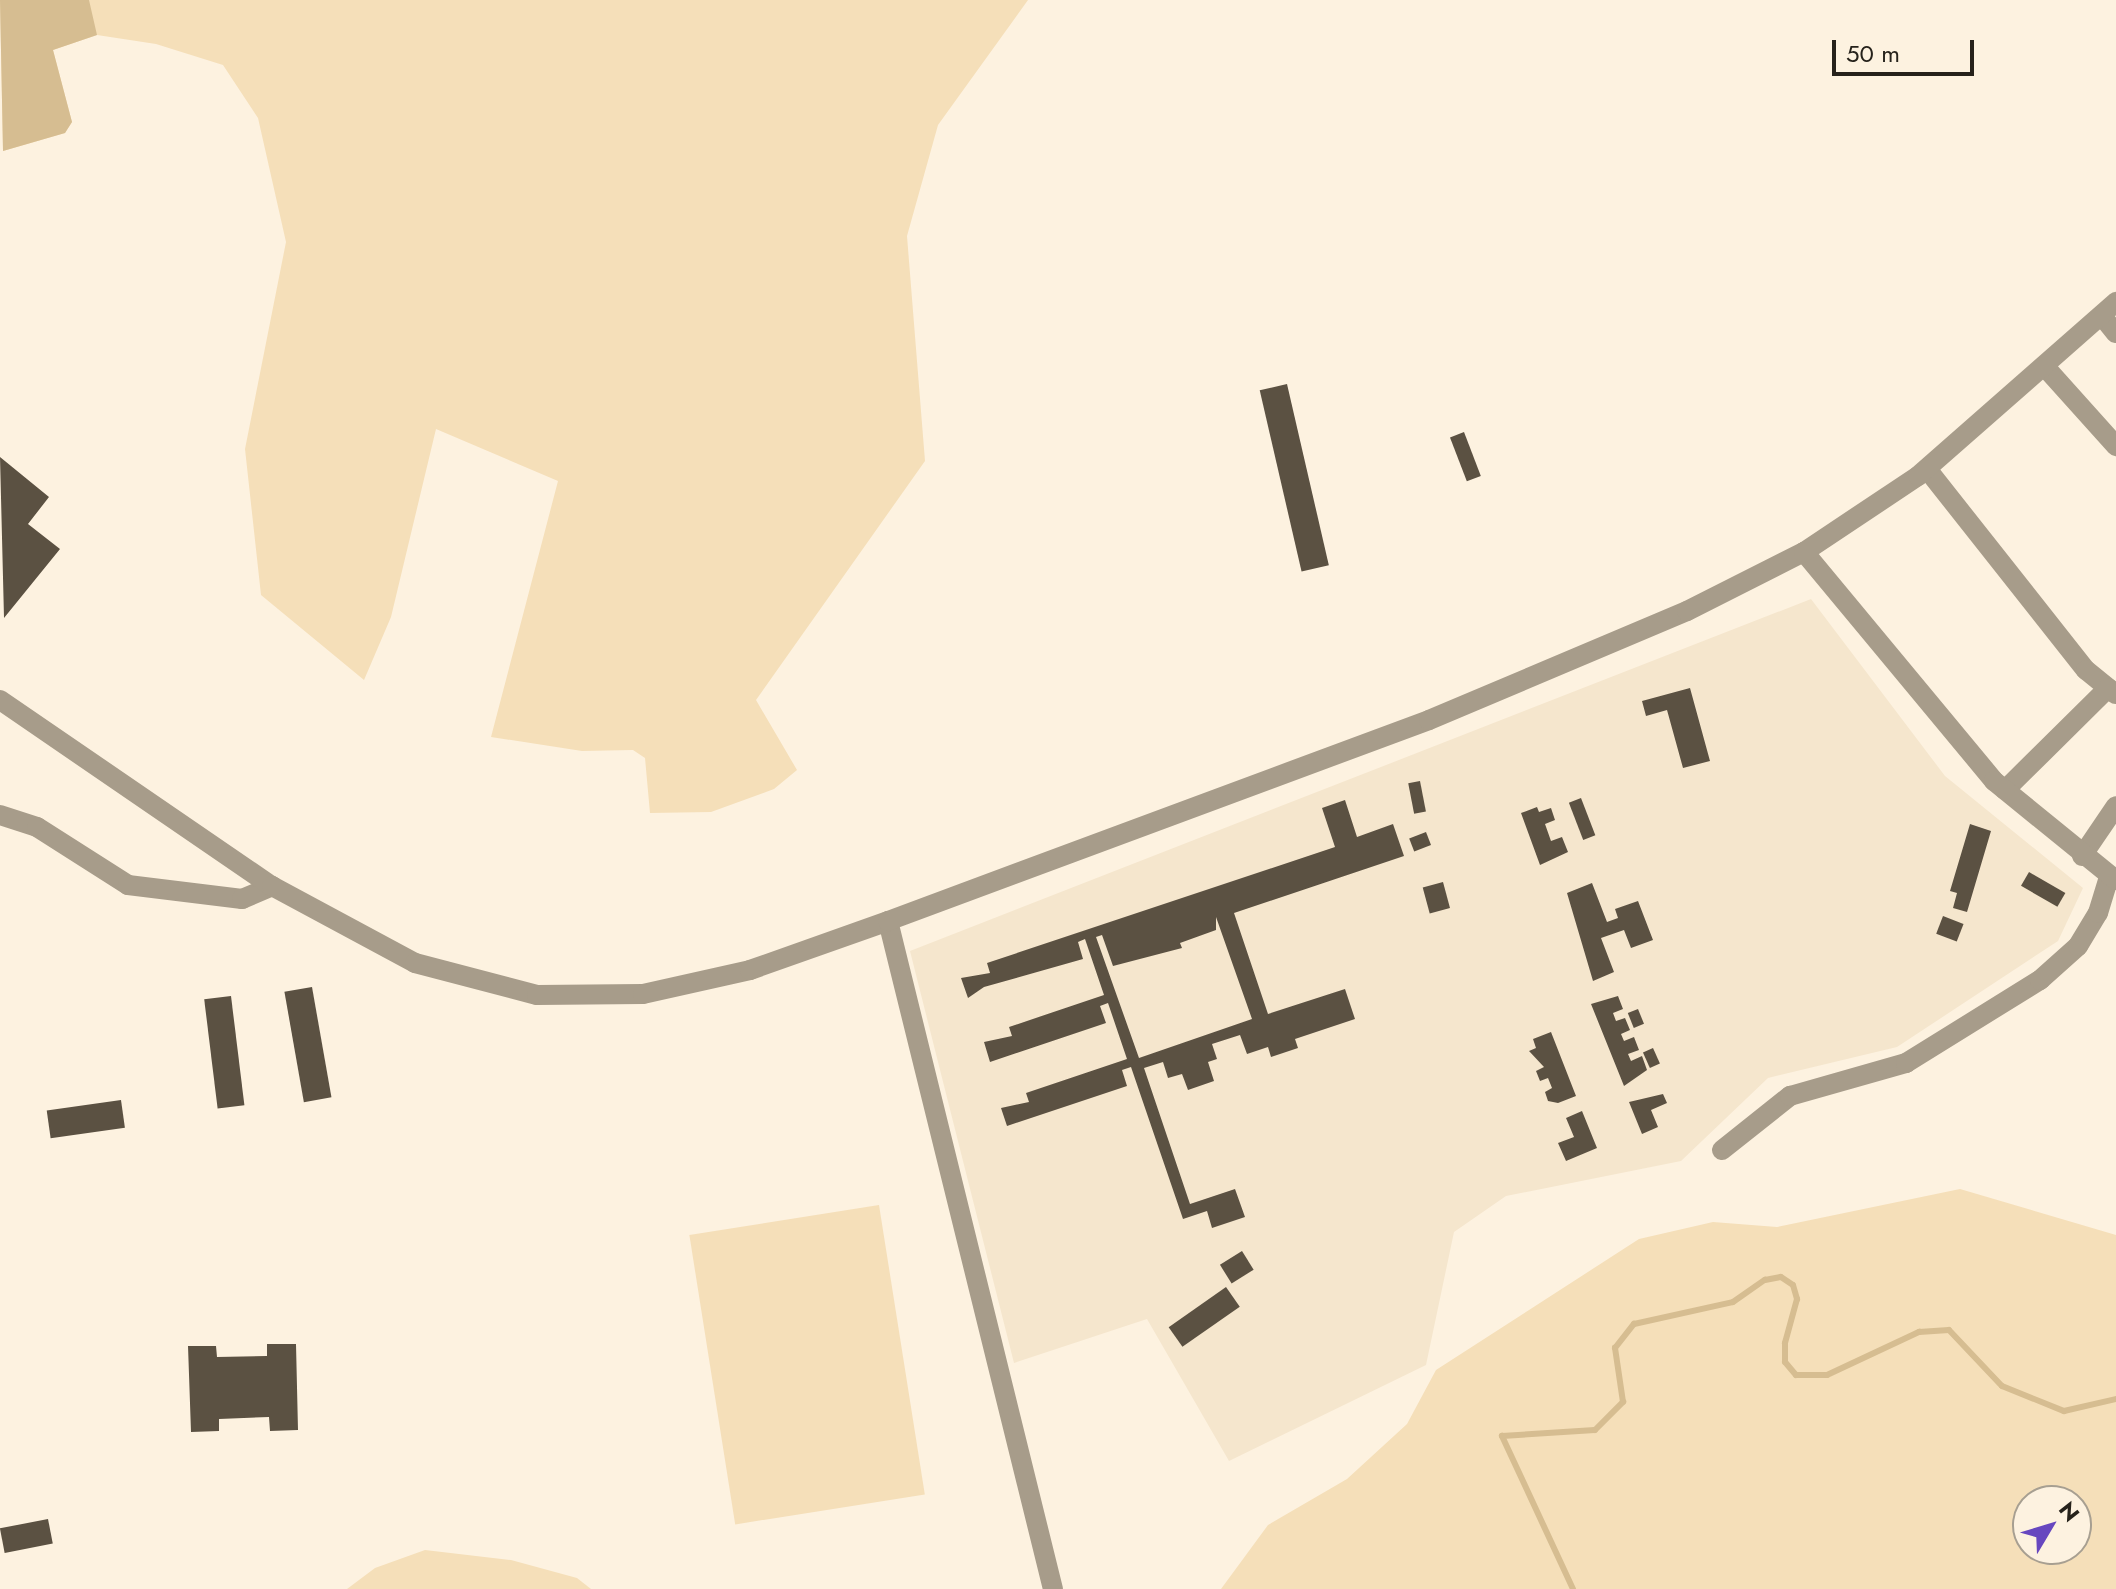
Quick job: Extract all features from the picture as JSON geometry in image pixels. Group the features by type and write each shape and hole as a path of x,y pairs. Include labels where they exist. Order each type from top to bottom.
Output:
{"street":[{"path":"0,700 272,886 415,963 494,987 577,999 643,994 750,970 888,921 1586,657 1804,552 1927,469 2046,368 2109,309 2116,333"},
{"path":"2046,368 2116,446"},
{"path":"1927,469 2086,670 2112,691 2005,790"},
{"path":"1722,1150 1790,1096 1906,1063 2040,980 2078,946 2098,913 2113,878 2082,856 2005,790 1804,552"},
{"path":"2082,856 2116,806"},
{"path":"0,815 37,827 128,885 242,899 272,886"},
{"path":"888,921 1053,1589"}],"shaded area":[{"path":"0,0 1028,0 938,125 907,236 925,461 756,700 797,770 774,789 711,812 650,813 645,758 633,750 582,751 491,737 558,481 436,429 391,617 364,680 261,595 245,449 286,242 258,118 223,65 156,44 97,35 53,50 72,122 65,133 3,151"},
{"path":"0,0 89,0 97,35 53,50 72,122 65,133 3,151"},
{"path":"1811,599 1945,776 2083,888 2058,941 1897,1047 1768,1078 1681,1161 1506,1196 1454,1232 1426,1365 1229,1461 1147,1319 1014,1363 910,951"},
{"path":"1960,1189 2116,1235 2116,1589 1221,1589 1268,1525 1347,1479 1407,1424 1436,1370 1639,1239 1713,1222 1777,1227"},
{"path":"879,1205 925,1494 735,1524 689,1235"},
{"path":"425,1550 511,1560 577,1578 591,1589 347,1589 375,1568"}],"building":[{"path":"1287,384 1329,565 1302,572 1260,390"},
{"path":"1464,432 1481,476 1467,481 1450,437"},
{"path":"0,457 49,497 28,524 60,549 4,618"},
{"path":"1690,688 1710,761 1683,768 1667,710 1646,716 1642,701"},
{"path":"1420,781 1426,811 1414,814 1408,783"},
{"path":"1581,798 1595,835 1583,840 1569,803"},
{"path":"1345,800 1357,837 1393,824 1404,856 1234,913 1268,1014 1345,989 1355,1019 1295,1039 1298,1048 1271,1057 1268,1047 1247,1054 1240,1035 1212,1044 1217,1059 1208,1062 1214,1081 1188,1090 1182,1074 1168,1078 1163,1062 1144,1068 1190,1204 1235,1189 1245,1217 1212,1228 1207,1211 1183,1219 1131,1067 1122,1070 1127,1086 1007,1126 1001,1108 1029,1102 1026,1093 1127,1059 1108,1003 1100,1006 1106,1023 990,1062 984,1042 1012,1036 1009,1027 1104,995 1085,939 1078,942 1083,959 984,987 968,998 961,978 990,973 987,963 1335,847 1322,808","holes":["1216,917 1252,1019 1139,1058 1096,937 1102,935 1113,966 1182,948 1180,943 1216,930"]},
{"path":"1537,807 1539,812 1551,808 1555,820 1545,824 1551,841 1562,837 1568,852 1540,865 1521,813"},
{"path":"1970,824 1991,831 1967,912 1953,908 1957,893 1950,891"},
{"path":"1426,832 1431,845 1414,852 1409,838"},
{"path":"2029,872 2065,893 2057,907 2021,886"},
{"path":"1443,882 1450,908 1430,914 1423,887"},
{"path":"1592,883 1607,922 1618,918 1615,909 1638,901 1653,940 1631,948 1624,930 1601,938 1614,972 1593,981 1567,893"},
{"path":"1943,916 1964,924 1957,942 1936,934"},
{"path":"312,987 331,1097 304,1102 284,992"},
{"path":"231,996 244,1105 218,1108 204,999"},
{"path":"1618,996 1623,1009 1613,1013 1616,1021 1625,1018 1630,1030 1621,1034 1624,1041 1634,1037 1639,1050 1628,1054 1631,1061 1642,1056 1647,1070 1624,1086 1591,1004"},
{"path":"1638,1009 1644,1024 1634,1028 1628,1013"},
{"path":"1551,1032 1576,1096 1558,1103 1548,1101 1545,1092 1552,1088 1548,1078 1540,1081 1536,1071 1544,1067 1529,1051 1536,1048 1533,1039"},
{"path":"1653,1048 1660,1064 1650,1068 1643,1052"},
{"path":"1663,1094 1667,1103 1651,1110 1658,1127 1642,1134 1629,1102"},
{"path":"121,1100 125,1128 51,1138 47,1110"},
{"path":"1582,1111 1597,1148 1566,1161 1558,1143 1574,1137 1566,1118"},
{"path":"1242,1251 1254,1270 1232,1283 1220,1265"},
{"path":"1226,1287 1240,1307 1182,1347 1169,1327"},
{"path":"267,1344 296,1344 298,1430 270,1431 269,1417 219,1419 219,1431 191,1432 188,1346 216,1346 217,1357 267,1356"},
{"path":"48,1519 53,1544 5,1553 0,1528"}],"waterway":[{"path":"1573,1589 1502,1436 1595,1430 1623,1402 1615,1348 1634,1324 1733,1302 1765,1280 1781,1277 1793,1285 1797,1299 1785,1343 1785,1362 1796,1375 1827,1375 1919,1332 1949,1330 2002,1386 2064,1411 2116,1399"}]}
